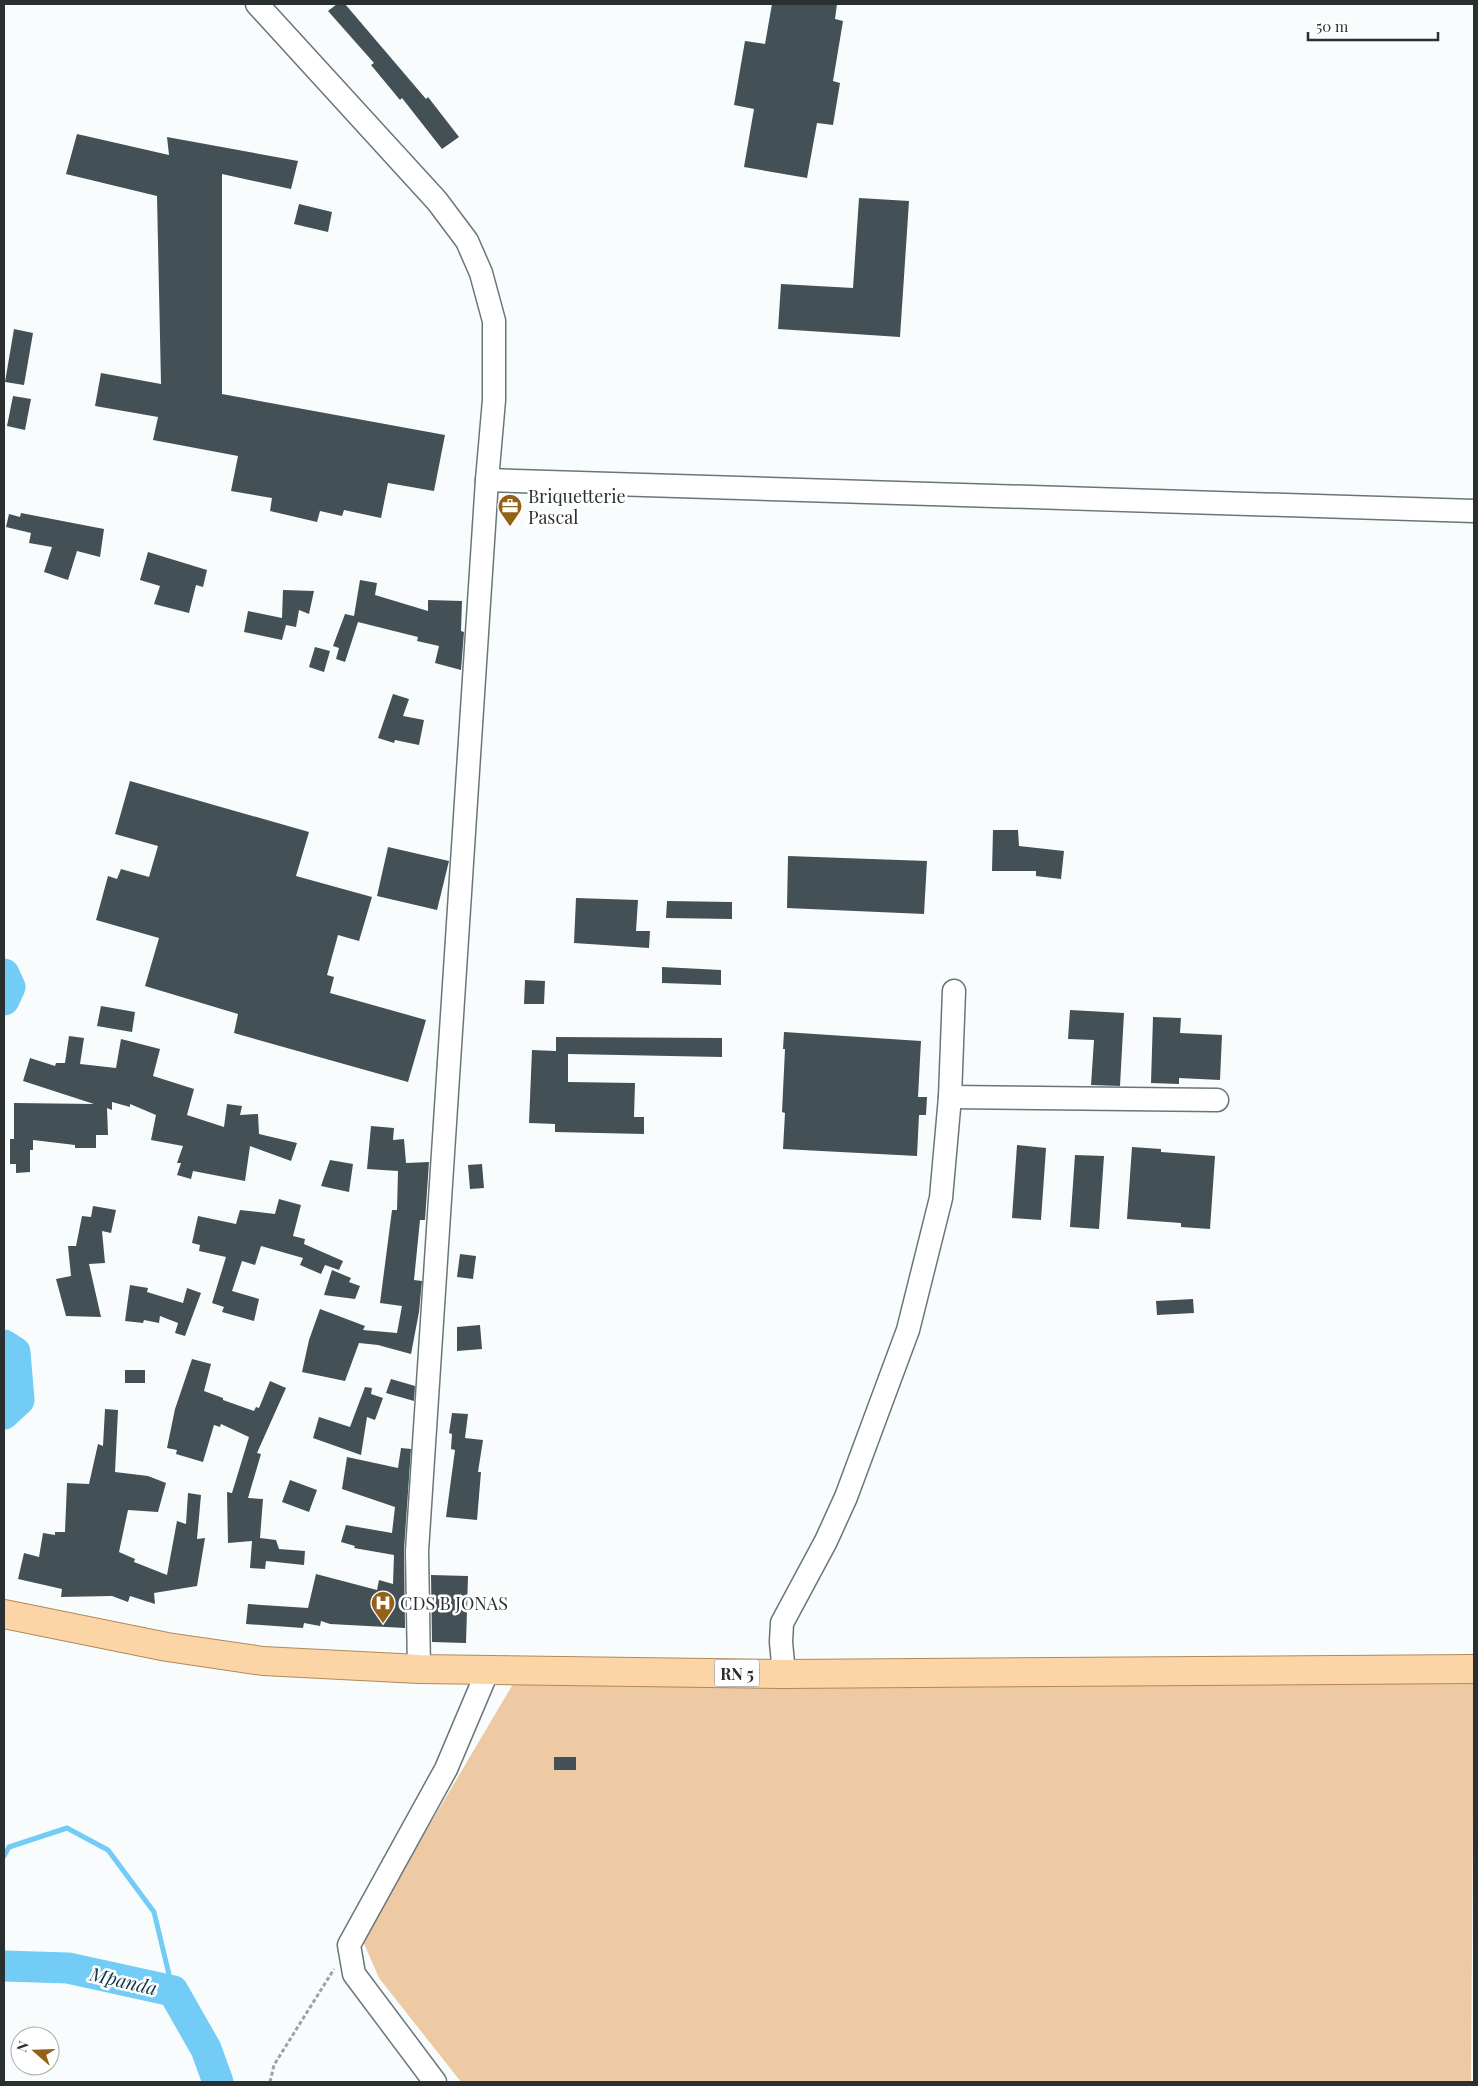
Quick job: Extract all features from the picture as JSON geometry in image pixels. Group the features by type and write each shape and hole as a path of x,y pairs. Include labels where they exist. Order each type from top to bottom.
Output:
{"main road":[{"name":"RN 5","path":"4,1614 167,1647 263,1661 419,1669 784,1674 1474,1669"}],"street":[{"path":"257,4 437,202 467,241 482,273 494,321 494,400 487,480 417,1551 419,1669"},
{"path":"487,480 1474,511"},
{"path":"784,1674 781,1642 782,1623 826,1541 846,1497 908,1330 941,1198 950,1096 954,991"},
{"path":"950,1096 1217,1100"},
{"path":"435,2082 354,1974 349,1945 446,1769 488,1670"}],"path":[{"path":"270,2082 274,2065 349,1945"}],"shaded area":[{"path":"1474,1683 1471,2082 461,2082 379,1978 362,1939 513,1684"}],"building":[{"path":"337,4 345,4 426,99 428,97 459,137 442,149 402,98 400,100 371,65 374,63 328,11"},
{"path":"772,4 837,4 835,19 843,21 833,81 840,83 833,125 817,123 807,178 744,167 754,109 734,105 745,41 765,44"},
{"path":"77,134 169,155 167,137 298,161 291,189 222,174 222,394 445,435 434,491 388,483 381,518 344,510 342,516 320,511 317,522 270,511 272,498 231,491 238,456 153,440 158,417 95,406 101,373 161,384 157,196 66,174"},
{"path":"859,198 909,201 900,337 778,329 781,284 853,288"},
{"path":"299,204 332,212 328,232 294,224"},
{"path":"14,329 33,333 24,385 5,382"},
{"path":"13,396 31,399 25,430 7,426"},
{"path":"21,513 104,529 100,557 77,551 68,580 44,572 52,547 29,543 31,533 6,527 9,514 20,517"},
{"path":"148,552 207,570 203,587 196,585 189,613 154,604 160,586 140,580"},
{"path":"360,580 377,583 375,595 428,611 428,600 462,601 461,631 464,632 461,670 435,663 439,646 417,641 418,637 358,622 345,662 336,659 339,648 333,646 345,614 354,616"},
{"path":"283,590 314,591 309,614 299,610 296,627 286,625 282,640 244,632 248,611 282,618"},
{"path":"315,647 330,651 324,672 309,667"},
{"path":"393,694 409,699 403,716 424,720 419,745 395,740 394,743 378,738"},
{"path":"130,781 309,832 296,876 372,897 359,941 338,935 327,975 334,977 330,993 426,1020 408,1082 234,1033 238,1014 145,986 159,938 96,920 108,876 117,879 121,869 149,877 158,846 115,834"},
{"path":"993,830 1018,830 1019,846 1064,851 1061,879 1036,876 1036,871 992,871"},
{"path":"388,847 449,861 437,910 377,896"},
{"path":"788,856 927,861 924,914 787,908"},
{"path":"576,898 638,900 636,931 650,931 649,948 574,943"},
{"path":"667,901 732,902 732,919 666,918"},
{"path":"662,967 721,970 721,985 662,983"},
{"path":"525,980 545,981 544,1004 524,1004"},
{"path":"101,1006 135,1012 132,1032 97,1026"},
{"path":"1070,1010 1124,1013 1120,1086 1091,1085 1094,1040 1068,1039"},
{"path":"1153,1017 1181,1018 1180,1033 1222,1035 1220,1080 1179,1078 1179,1084 1151,1083"},
{"path":"784,1032 921,1041 918,1097 927,1097 926,1115 919,1115 917,1156 783,1149 785,1113 782,1112"},
{"path":"69,1036 84,1038 80,1064 116,1068 121,1039 160,1049 153,1076 194,1089 187,1115 224,1127 227,1104 242,1106 240,1115 258,1114 259,1134 297,1143 291,1161 250,1146 245,1181 193,1171 191,1179 177,1175 181,1163 177,1163 183,1146 151,1140 156,1115 130,1104 130,1107 112,1102 112,1110 107,1108 108,1135 96,1135 96,1148 75,1148 75,1145 33,1140 33,1150 30,1150 30,1172 16,1173 16,1164 10,1164 10,1139 14,1139 14,1103 94,1104 23,1081 30,1058 55,1066 56,1063 65,1063"},
{"path":"556,1037 722,1038 722,1057 568,1054 568,1082 635,1083 634,1117 644,1117 644,1134 555,1132 555,1124 529,1123 532,1050 556,1051"},
{"path":"371,1126 394,1128 393,1140 404,1139 406,1163 429,1162 425,1220 420,1220 414,1280 422,1281 419,1312 411,1354 378,1345 359,1343 345,1381 302,1372 309,1340 320,1309 365,1326 363,1330 397,1333 402,1306 380,1303 392,1210 397,1210 398,1171 367,1169"},
{"path":"1017,1145 1046,1148 1041,1220 1012,1218"},
{"path":"1132,1147 1161,1149 1161,1152 1215,1156 1210,1229 1181,1227 1181,1223 1127,1219"},
{"path":"1075,1155 1104,1156 1099,1229 1070,1227"},
{"path":"330,1160 353,1164 349,1192 321,1186"},
{"path":"482,1164 484,1188 470,1189 468,1165"},
{"path":"279,1199 301,1205 293,1236 305,1239 304,1244 343,1261 339,1270 325,1265 321,1274 300,1265 303,1258 261,1246 255,1265 242,1261 232,1291 259,1299 254,1321 222,1312 224,1307 212,1303 226,1257 199,1251 200,1245 192,1243 198,1216 236,1224 240,1210 275,1214"},
{"path":"93,1206 116,1210 111,1233 102,1231 105,1263 89,1264 101,1317 66,1316 56,1279 71,1276 68,1246 76,1246 82,1216 91,1217"},
{"path":"460,1254 476,1256 473,1279 457,1277"},
{"path":"332,1270 351,1278 349,1282 360,1286 355,1299 324,1295"},
{"path":"130,1285 148,1288 147,1292 183,1303 187,1288 201,1293 185,1336 175,1333 178,1323 160,1316 159,1323 144,1320 143,1323 125,1321"},
{"path":"1193,1299 1194,1313 1157,1315 1156,1301"},
{"path":"480,1325 482,1349 457,1351 457,1327"},
{"path":"192,1359 211,1364 204,1391 254,1411 256,1407 259,1408 270,1381 286,1388 257,1453 261,1454 248,1498 263,1499 260,1538 276,1540 279,1549 305,1551 304,1565 266,1561 265,1569 250,1568 252,1541 228,1543 227,1492 232,1493 249,1437 221,1424 220,1427 214,1425 203,1462 176,1454 177,1450 167,1448 175,1409"},
{"path":"125,1370 145,1370 145,1383 125,1383"},
{"path":"391,1379 415,1386 414,1401 386,1393"},
{"path":"365,1387 372,1388 371,1394 383,1398 375,1420 367,1417 361,1455 313,1438 319,1417 350,1427"},
{"path":"105,1409 118,1410 115,1472 148,1476 166,1483 158,1512 128,1510 119,1552 135,1559 134,1562 167,1575 177,1521 186,1524 188,1493 201,1495 197,1539 205,1538 197,1586 154,1593 155,1604 130,1596 128,1602 112,1596 61,1597 62,1589 18,1579 24,1553 39,1557 43,1533 55,1535 55,1532 65,1532 67,1483 89,1484 98,1444 103,1446"},
{"path":"452,1413 468,1414 465,1438 483,1440 478,1472 481,1472 477,1520 446,1517 455,1450 451,1449 452,1434 449,1433"},
{"path":"401,1448 411,1449 404,1550 405,1628 330,1624 321,1621 320,1626 304,1623 303,1628 246,1624 248,1604 308,1608 316,1574 377,1590 379,1580 393,1584 394,1555 354,1548 355,1546 341,1542 346,1525 392,1533 395,1507 342,1489 347,1457 398,1468"},
{"path":"290,1480 317,1490 309,1512 282,1502"},
{"path":"431,1575 468,1576 466,1643 432,1642"},
{"path":"554,1757 576,1757 576,1770 554,1770"}],"waterway":[{"name":"Mpanda","path":"4,974 10,987 4,1000"},
{"name":"Mpanda","path":"4,1345 15,1352 19,1400 4,1414"},
{"path":"4,1856 9,1847 67,1828 108,1850 154,1912 173,1991"},
{"name":"Mpanda","path":"4,1966 68,1968 173,1991 206,2049 218,2082"}],"place":[{"name":"Briquetterie Pascal","path":"510,527"},
{"name":"CDS B JONAS","path":"383,1624"}]}
